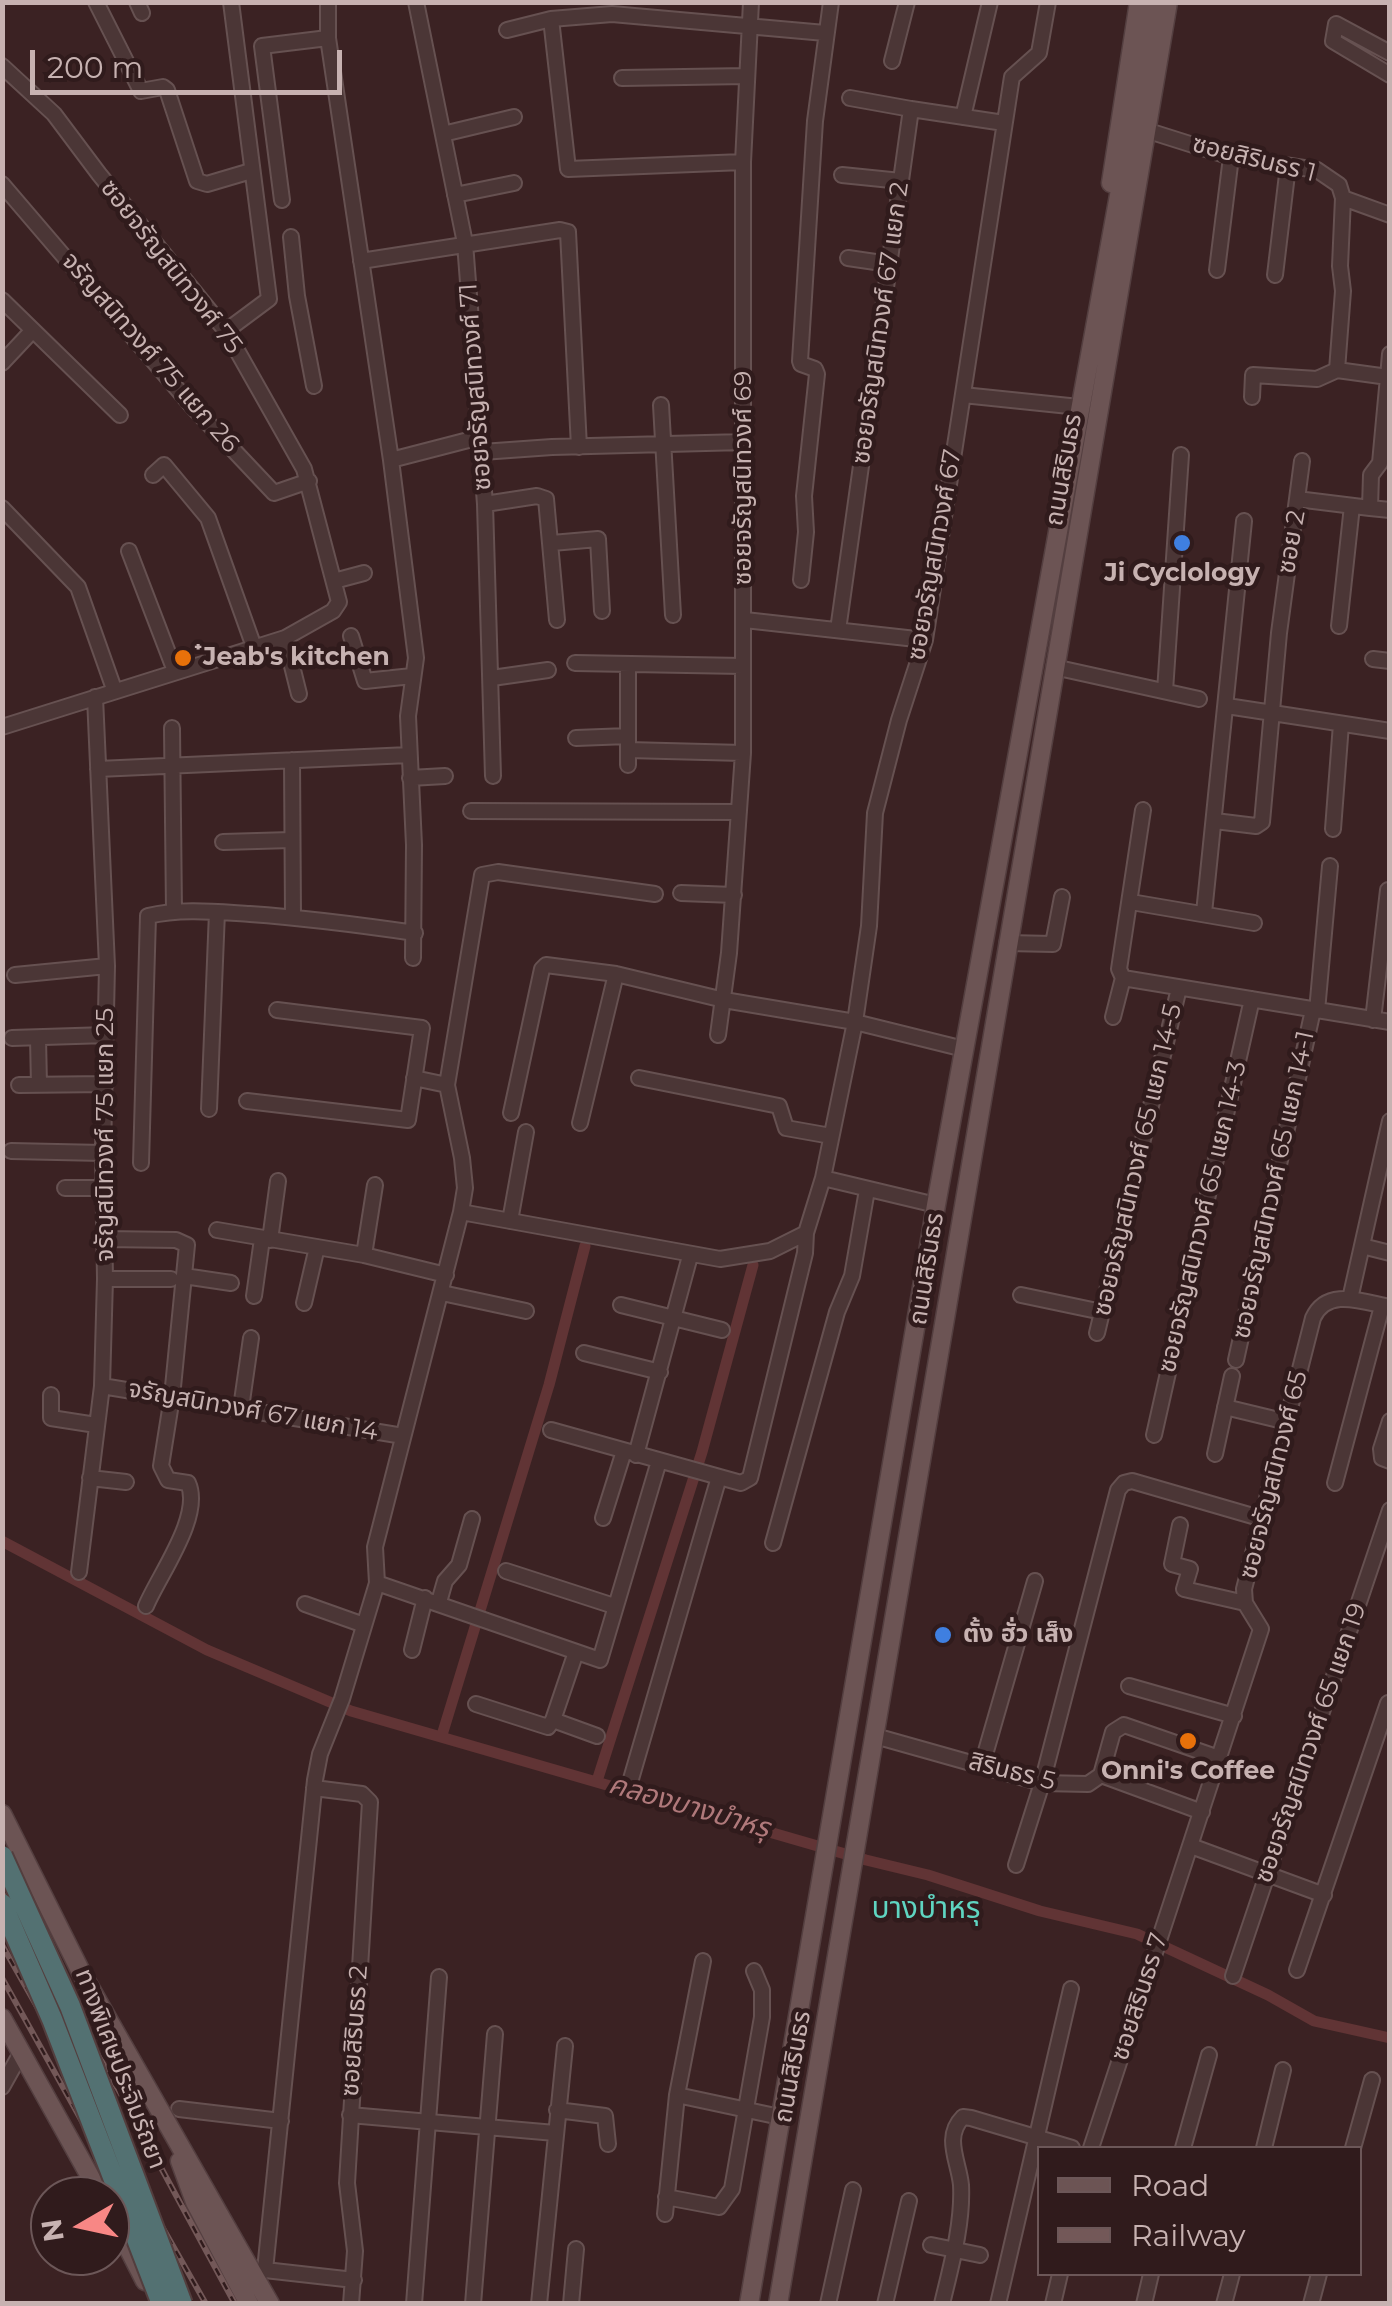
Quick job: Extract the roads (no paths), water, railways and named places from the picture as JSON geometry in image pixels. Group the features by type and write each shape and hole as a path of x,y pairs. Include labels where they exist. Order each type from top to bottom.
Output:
{"highway":[{"name":"ทางพิเศษประจิมรัถยา","path":"2,1856 70,2006 182,2304"},
{"name":"ทางพิเศษประจิมรัถยา","path":"2,1904 52,2019 159,2304"}],"main road":[{"name":"ถนนสิรินธร","path":"1107,254 1114,149 1139,2"},
{"name":"ถนนสิรินธร","path":"778,2304 1128,242 1154,2"},
{"name":"ถนนสิรินธร","path":"749,2304 936,1205 1079,407 1107,254 1168,2"},
{"name":"ถนนสิรินธร","path":"1128,242 1155,133 1177,2"},
{"path":"919,1310 944,1317"},
{"path":"915,1331 942,1338"},
{"path":"2,1814 52,1916 169,2127 260,2273 270,2304"},
{"path":"2,1840 52,1916"},
{"path":"2,2018 90,2176"},
{"path":"169,2127 195,2202 250,2304"},
{"path":"130,2250 159,2304"}],"street":[{"path":"96,2 141,91 163,86 167,90 197,181 208,184 250,172"},
{"path":"231,2 250,172 270,299"},
{"path":"328,2 328,38 392,460 416,658 409,755 413,958"},
{"name":"ซอยจรัญสนิทวงศ์ 71","path":"416,2 465,243 485,504 492,776"},
{"name":"ซอยจรัญสนิทวงศ์ 69","path":"718,1035 734,895 744,753 743,162 751,2"},
{"path":"800,580 816,372 800,361 816,120 830,2"},
{"path":"892,61 906,2"},
{"path":"963,117 990,2"},
{"name":"ซอยจรัญสนิทวงศ์ 67","path":"719,1477 747,1482 805,1254 806,1233 823,1178 855,1022 869,926 876,813 899,720 925,640 1012,77 1039,52 1048,2"},
{"path":"507,30 551,20 612,14 825,33"},
{"path":"551,20 568,169 743,162"},
{"path":"1390,53 1336,24 1333,40 1390,75"},
{"path":"236,46 328,38"},
{"path":"262,46 282,200"},
{"name":"ซอยจรัญสนิทวงศ์ 75","path":"2,66 54,114 226,331 287,434 309,481 334,581"},
{"path":"622,78 747,76"},
{"path":"850,98 1004,122"},
{"name":"ซอยจรัญสนิทวงศ์ 67 แยก 2","path":"838,630 911,109"},
{"path":"442,134 514,117"},
{"name":"ซอยสิรินธร 1","path":"1155,133 1231,157 1316,170 1340,185 1343,198 1390,215"},
{"path":"1217,270 1231,157"},
{"path":"1275,274 1288,166"},
{"path":"842,174 901,180"},
{"path":"456,195 514,183"},
{"name":"จรัญสนิทวงศ์ 75 แยก 26","path":"2,184 192,405 274,493 309,481"},
{"path":"1337,370 1343,291 1343,198"},
{"path":"360,260 560,230 568,232 578,447"},
{"path":"290,237 314,386"},
{"path":"848,258 889,264"},
{"path":"226,331 270,299 297,296"},
{"path":"2,300 120,414"},
{"path":"2,363 33,330"},
{"path":"1370,508 1371,475 1380,462 1390,354"},
{"path":"1252,398 1253,374 1316,379 1337,370 1388,377"},
{"path":"963,395 1079,407"},
{"path":"661,405 673,615"},
{"path":"392,460 481,444 578,447 744,442"},
{"path":"1165,691 1180,455"},
{"path":"1297,499 1302,460"},
{"path":"152,474 164,465 208,518 254,648"},
{"path":"485,504 543,496 552,543 558,620"},
{"name":"ซอย 2","path":"1214,821 1256,826 1262,822 1297,499 1390,510"},
{"path":"1339,626 1352,506"},
{"path":"2,508 78,587 114,689"},
{"path":"1204,913 1244,521"},
{"path":"552,543 598,539 602,610"},
{"path":"130,551 175,671"},
{"path":"2,727 286,638 336,610 334,581 364,573"},
{"path":"745,620 925,640"},
{"path":"351,636 365,681 412,676"},
{"path":"286,638 299,694"},
{"path":"1373,658 1390,660"},
{"path":"575,663 743,666"},
{"path":"628,665 628,750"},
{"path":"1054,667 1199,699"},
{"path":"492,678 548,670"},
{"name":"จรัญสนิทวงศ์ 75 แยก 25","path":"79,1572 102,1386 105,1279 107,966 95,696"},
{"path":"1227,706 1390,731"},
{"path":"1333,828 1341,724"},
{"path":"172,728 174,912"},
{"path":"576,738 628,750 744,753"},
{"path":"98,769 409,755"},
{"path":"292,760 292,917"},
{"path":"410,778 445,776"},
{"path":"1113,1018 1123,978 1119,969 1143,810"},
{"path":"471,811 739,812"},
{"path":"222,842 291,840"},
{"name":"ซอยจรัญสนิทวงศ์ 65 แยก 14-1","path":"1236,1360 1315,1010 1330,866"},
{"path":"354,2280 260,2273 320,1754 340,1707 377,1582 374,1547 461,1212 462,1158 447,1085 482,875 498,872 656,894"},
{"path":"1373,1020 1388,890"},
{"path":"681,893 734,895"},
{"path":"1008,943 1053,944 1062,897"},
{"path":"1131,902 1254,924"},
{"path":"141,1163 147,918 174,912 218,912 415,933"},
{"path":"209,1109 218,912"},
{"path":"511,1113 546,965 616,974 964,1048"},
{"path":"15,975 107,966"},
{"path":"580,1123 616,974"},
{"path":"1123,978 1390,1022"},
{"name":"ซอยจรัญสนิทวงศ์ 65 แยก 14-5","path":"1098,1332 1180,988"},
{"name":"ซอยจรัญสนิทวงศ์ 65 แยก 14-3","path":"1154,1435 1252,999"},
{"path":"247,1100 407,1122 421,1028 278,1010"},
{"path":"12,1038 107,1036"},
{"path":"38,1038 39,1085"},
{"path":"414,1078 447,1085"},
{"path":"639,1078 779,1106 786,1128 831,1136"},
{"path":"19,1085 106,1084"},
{"path":"1335,1483 1386,1307 1350,1299 1390,1121"},
{"path":"510,1221 526,1132"},
{"path":"12,1151 103,1153"},
{"path":"823,1178 936,1205"},
{"path":"254,1296 278,1180"},
{"path":"364,1255 374,1185"},
{"path":"65,1188 104,1188"},
{"path":"772,1544 837,1312 852,1276 867,1190"},
{"path":"461,1212 690,1256 737,1258 770,1251 806,1233"},
{"path":"217,1230 364,1255 446,1275"},
{"path":"104,1239 184,1241 187,1245 178,1278 172,1396 161,1466 168,1480 188,1483 191,1491 182,1539 161,1570 146,1606"},
{"path":"1362,1246 1390,1253"},
{"path":"304,1303 317,1247"},
{"path":"603,1518 660,1372 690,1256"},
{"path":"105,1279 178,1278 231,1283"},
{"path":"442,1293 526,1311"},
{"path":"1021,1295 1102,1312"},
{"name":"ซอยจรัญสนิทวงศ์ 65","path":"1191,1846 1261,1629 1244,1603 1244,1589 1318,1306 1332,1299 1350,1299"},
{"path":"620,1305 722,1330"},
{"path":"241,1408 252,1338"},
{"path":"584,1353 660,1372"},
{"path":"1214,1454 1232,1376"},
{"name":"จรัญสนิทวงศ์ 67 แยก 14","path":"102,1386 404,1436"},
{"path":"51,1395 51,1418 96,1425"},
{"path":"1226,1407 1288,1422"},
{"path":"1390,1422 1381,1449 1382,1458 1390,1461"},
{"path":"551,1430 719,1477 632,1778"},
{"path":"377,1582 600,1660 659,1460"},
{"path":"90,1478 126,1482"},
{"path":"1016,1865 1042,1783 1118,1490 1132,1481 1262,1519"},
{"name":"ซอยจรัญสนิทวงศ์ 65 แยก 19","path":"1234,1976 1390,1510"},
{"path":"412,1650 432,1600 459,1565 472,1519"},
{"path":"1180,1525 1172,1564 1190,1569 1184,1590 1244,1603"},
{"path":"506,1571 614,1606"},
{"path":"982,1766 1035,1582"},
{"path":"304,1604 364,1624"},
{"path":"476,1704 548,1727 554,1720 576,1652"},
{"path":"1129,1686 1234,1716"},
{"path":"1297,1970 1388,1703"},
{"path":"554,1720 597,1736"},
{"path":"1202,1812 1101,1775 1113,1732 1124,1725 1219,1758"},
{"name":"สิรินธร 5","path":"875,1736 1042,1783 1088,1784 1101,1775"},
{"name":"ซอยสิรินธร 2","path":"314,1788 362,1794 370,1802 350,2115 554,2133"},
{"path":"1191,1846 1324,1894"},
{"name":"ซอยสิรินธร 7","path":"1092,2146 1152,1954 1191,1846"},
{"path":"665,2214 677,2095 703,1961"},
{"path":"666,2197 719,2208 732,2189 764,2003 754,1971"},
{"path":"414,2304 439,1976"},
{"path":"998,2304 1071,1989"},
{"path":"473,2304 494,2034"},
{"path":"539,2304 565,2046"},
{"path":"2,2087 21,2053"},
{"path":"1184,2146 1209,2055"},
{"path":"1265,2146 1284,2070"},
{"path":"1354,2146 1372,2080"},
{"path":"677,2095 780,2116"},
{"path":"179,2109 280,2121"},
{"path":"557,2110 605,2116 608,2144"},
{"path":"350,2115 347,2199 354,2230 351,2304"},
{"path":"942,2304 961,2191 953,2159 957,2123 963,2117 1065,2146"},
{"path":"828,2304 853,2190"},
{"path":"885,2304 910,2202"},
{"path":"931,2245 980,2256"},
{"path":"571,2304 576,2249"},
{"path":"1053,2304 1060,2276"},
{"path":"1144,2304 1151,2276"},
{"path":"1224,2304 1231,2276"},
{"path":"1312,2304 1319,2276"}],"waterway":[{"path":"442,1735 549,1385 585,1246"},
{"path":"597,1781 702,1452 753,1265"},
{"name":"คลองบางบำหรุ","path":"2,1541 207,1650 351,1711 928,1875 1040,1911 1137,1934 1268,1995 1314,2021 1390,2038"}],"railway":[{"path":"2,1893 121,2094 235,2304"},
{"path":"2,1945 206,2304"},
{"path":"2,1978 184,2304"}],"place":[{"name":"Ji Cyclology","path":"1182,543"},
{"name":"๋Jeab's kitchen","path":"183,658"},
{"name":"ตั้ง ฮั่ว เส็ง","path":"943,1635"},
{"name":"Onni's Coffee","path":"1188,1741"}],"district":[{"name":"บางบำหรุ","path":"926,1909"}]}
